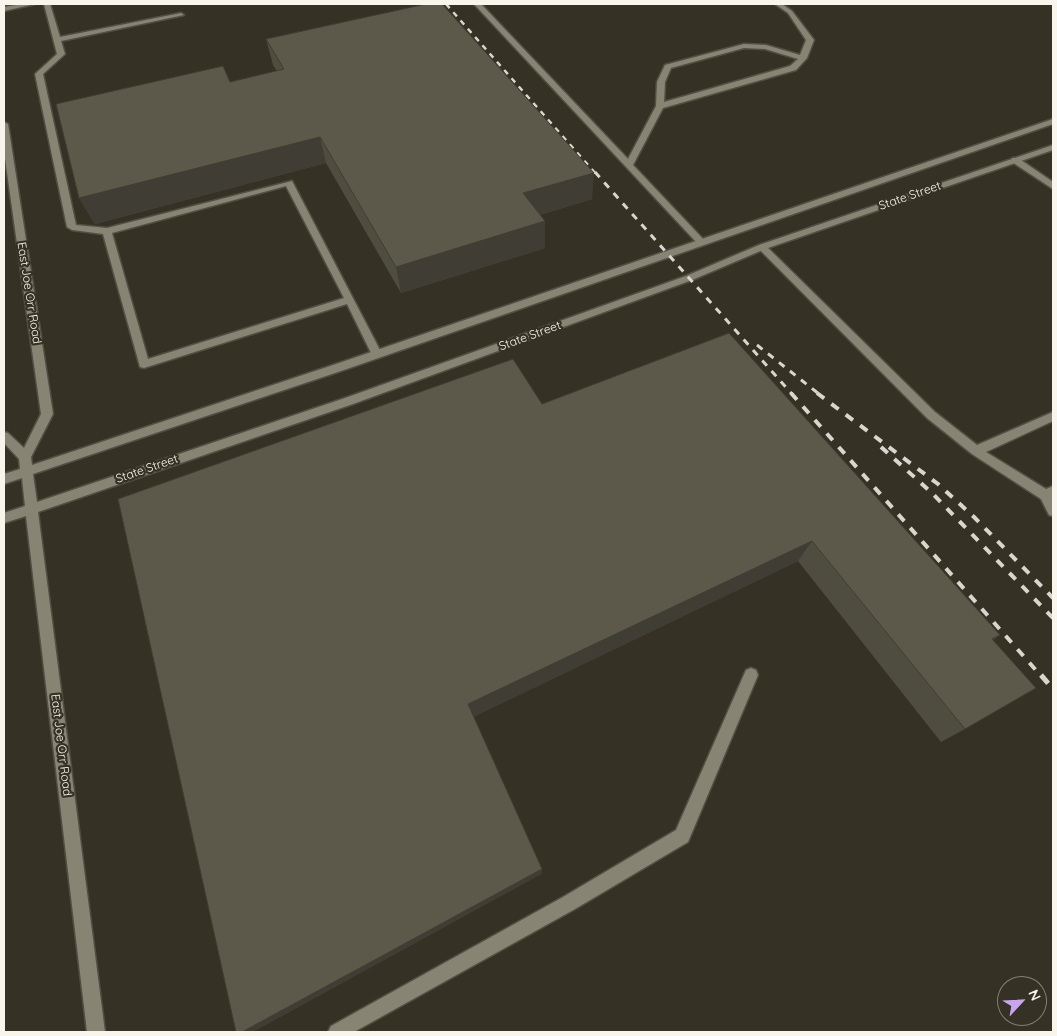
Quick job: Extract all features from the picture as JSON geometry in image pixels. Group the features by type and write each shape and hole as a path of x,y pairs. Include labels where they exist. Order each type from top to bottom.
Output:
{"street":[{"path":"4,9 32,4"},
{"path":"47,4 61,54 39,74 72,227 107,231 289,183 377,354"},
{"path":"477,4 701,242"},
{"path":"660,106 793,68 803,58 810,40 790,12 778,4"},
{"path":"58,40 181,14"},
{"path":"629,164 660,106 661,82 668,67 744,46 766,47 803,58"},
{"name":"State Street","path":"4,479 377,354 1053,121"},
{"name":"East Joe Orr Road","path":"4,124 47,414 25,457 96,1032"},
{"name":"State Street","path":"4,518 350,401 689,278 762,246 1053,147"},
{"path":"1015,160 1053,186"},
{"path":"107,231 144,364 350,300"},
{"path":"762,246 931,415 976,451 1049,493 1053,512"},
{"path":"976,451 1053,416"},
{"path":"4,436 25,457"},
{"path":"337,1032 569,903 682,836 751,675"}],"building":[{"path":"426,4 442,4 594,173 523,193 545,221 396,267 320,137 79,198 56,104 223,66 230,82 284,69 266,39"},
{"path":"729,333 1000,635 992,639 1036,688 965,729 812,541 468,704 542,869 242,1032 236,1032 118,499 513,359 542,404"}],"railway":[{"path":"446,4 596,174"},
{"path":"595,172 792,394"},
{"path":"757,345 819,394"},
{"path":"791,393 1042,677"},
{"path":"817,393 938,484 974,517 1053,598"},
{"path":"881,447 932,493 1053,618"},
{"path":"1041,675 1053,689"}]}
